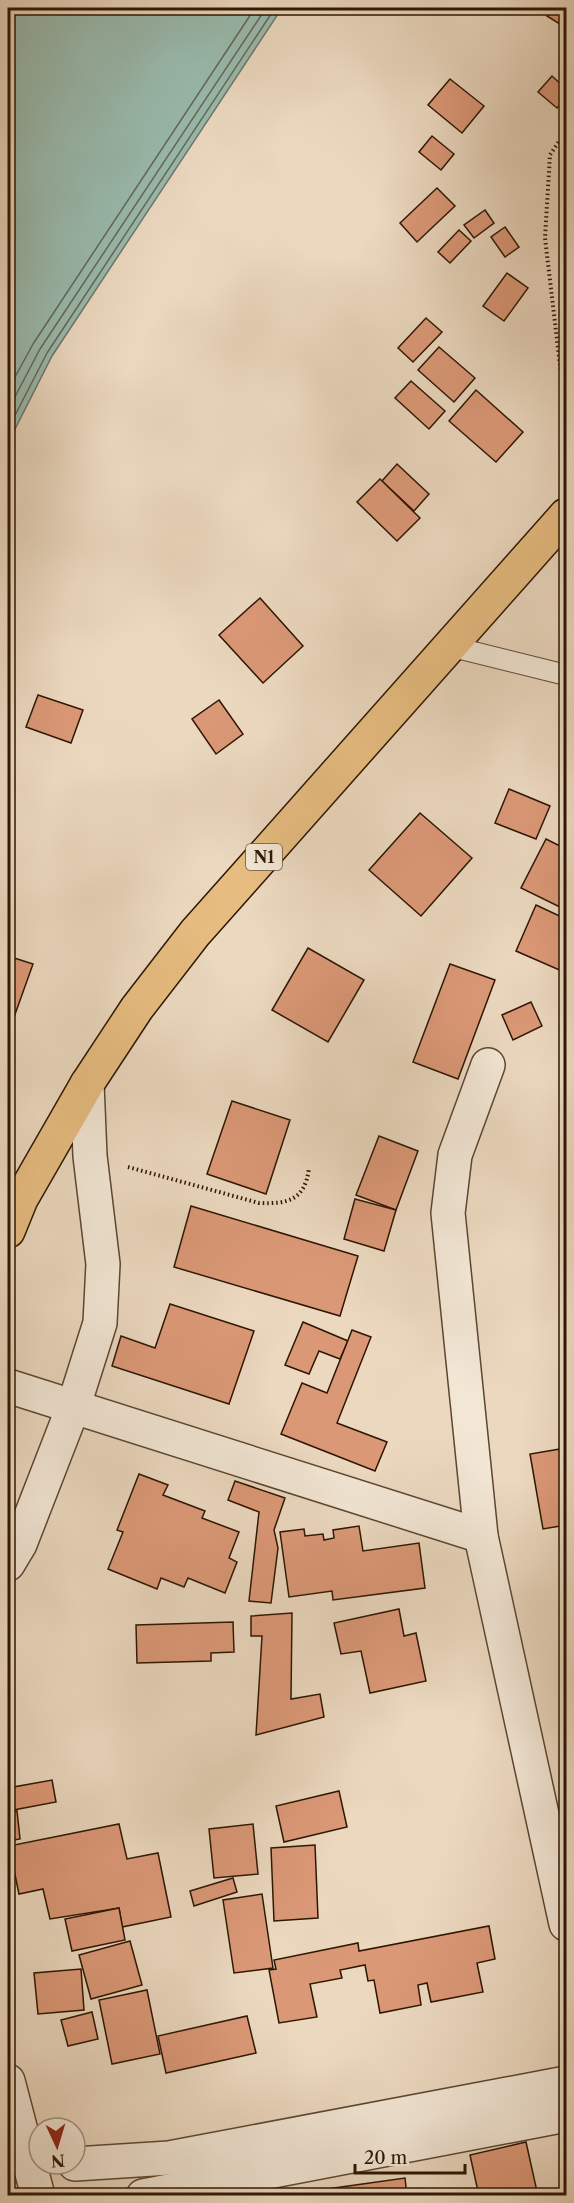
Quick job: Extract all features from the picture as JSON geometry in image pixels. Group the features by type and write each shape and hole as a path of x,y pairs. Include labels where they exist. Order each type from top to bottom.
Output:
{"highway":[{"name":"N1","path":"8,1232 21,1199 87,1084 136,1008 195,933 567,515"}],"street":[{"path":"488,1065 455,1155 448,1213 481,1536 567,1924"},
{"path":"8,1564 20,1544 74,1405 100,1323 103,1264 90,1156 87,1084"},
{"path":"8,1386 74,1405 481,1536"},
{"path":"8,2081 27,2158"},
{"path":"87,2163 169,2158 567,2083"},
{"path":"143,2196 567,2115"},
{"path":"32,2176 38,2196"}],"lane":[{"path":"449,646 567,675"}],"path":[{"path":"567,131 550,155 545,238 567,416"},
{"path":"90,1156 259,1203 280,1204 295,1199 308,1180 309,1168"}],"water":[{"path":"8,8 282,8 52,356 8,443"}],"building":[{"path":"553,8 566,8 566,28 547,16"},
{"path":"552,76 566,89 566,98 557,108 538,92"},
{"path":"450,79 484,106 462,133 428,105"},
{"path":"432,136 454,154 441,170 419,152"},
{"path":"437,188 455,206 417,242 400,223"},
{"path":"485,210 494,223 474,238 464,225"},
{"path":"505,227 519,247 505,257 491,237"},
{"path":"459,230 471,241 450,263 438,252"},
{"path":"507,273 528,288 504,321 483,306"},
{"path":"426,318 442,332 413,362 398,348"},
{"path":"439,347 475,378 454,402 418,370"},
{"path":"411,381 445,411 429,429 395,398"},
{"path":"476,390 523,432 496,462 449,421"},
{"path":"397,464 429,494 414,511 382,481"},
{"path":"380,479 420,518 397,541 357,502"},
{"path":"260,598 303,646 263,683 219,635"},
{"path":"38,695 83,710 71,743 26,727"},
{"path":"219,700 243,734 216,754 192,719"},
{"path":"509,789 550,806 536,839 495,823"},
{"path":"420,813 472,858 421,916 369,870"},
{"path":"546,839 566,849 566,910 521,888"},
{"path":"536,905 566,919 564,972 516,951"},
{"path":"308,948 364,980 328,1042 272,1010"},
{"path":"8,956 33,964 8,1034"},
{"path":"450,964 495,980 458,1079 413,1062"},
{"path":"531,1002 542,1026 513,1040 502,1015"},
{"path":"232,1101 290,1120 266,1194 207,1174"},
{"path":"379,1136 418,1151 396,1210 356,1195"},
{"path":"355,1199 396,1210 384,1251 344,1239"},
{"path":"191,1206 358,1256 340,1316 174,1267"},
{"path":"170,1304 254,1331 229,1404 112,1366 121,1336 155,1348"},
{"path":"303,1322 348,1341 340,1359 319,1351 309,1374 285,1365"},
{"path":"352,1330 371,1337 337,1423 387,1442 375,1471 281,1434 302,1383 327,1393"},
{"path":"566,1448 566,1525 543,1529 530,1454"},
{"path":"139,1474 168,1485 163,1495 205,1511 202,1518 239,1532 229,1558 237,1562 225,1593 188,1578 184,1587 161,1578 157,1589 108,1569 123,1532 117,1530"},
{"path":"235,1481 285,1498 274,1530 278,1548 271,1603 249,1601 259,1512 228,1500"},
{"path":"359,1526 363,1551 419,1543 425,1588 333,1600 332,1591 289,1597 280,1532 304,1529 305,1536 323,1534 324,1540 334,1538 333,1530"},
{"path":"399,1609 404,1636 416,1633 426,1681 370,1693 361,1651 341,1654 334,1623"},
{"path":"292,1613 291,1699 320,1694 324,1717 256,1735 262,1636 251,1636 251,1616"},
{"path":"233,1622 234,1652 211,1653 211,1661 137,1663 136,1625"},
{"path":"52,1780 56,1802 8,1811 8,1788"},
{"path":"339,1791 347,1827 284,1842 276,1806"},
{"path":"17,1811 20,1839 8,1841 8,1813"},
{"path":"119,1824 127,1859 158,1853 171,1917 122,1927 119,1908 50,1919 43,1889 19,1894 9,1846"},
{"path":"253,1824 258,1874 214,1878 209,1829"},
{"path":"315,1845 318,1918 274,1921 271,1848"},
{"path":"233,1878 237,1892 194,1906 190,1891"},
{"path":"262,1894 273,1968 234,1973 223,1900"},
{"path":"119,1908 125,1940 72,1951 65,1919"},
{"path":"489,1926 495,1959 477,1963 483,1992 431,2002 427,1983 418,1985 421,2005 380,2013 374,1980 368,1981 365,1965 340,1970 342,1978 310,1984 317,2017 279,2023 269,1970 276,1969 274,1960 358,1943 359,1951"},
{"path":"130,1941 142,1985 91,1999 79,1955"},
{"path":"81,1969 84,2010 38,2014 34,1973"},
{"path":"147,1990 160,2054 112,2064 99,2000"},
{"path":"92,2012 98,2039 68,2046 61,2020"},
{"path":"247,2016 256,2053 166,2073 158,2036"},
{"path":"526,2142 538,2196 479,2196 470,2155"},
{"path":"405,2178 407,2196 321,2196 320,2190"}]}
